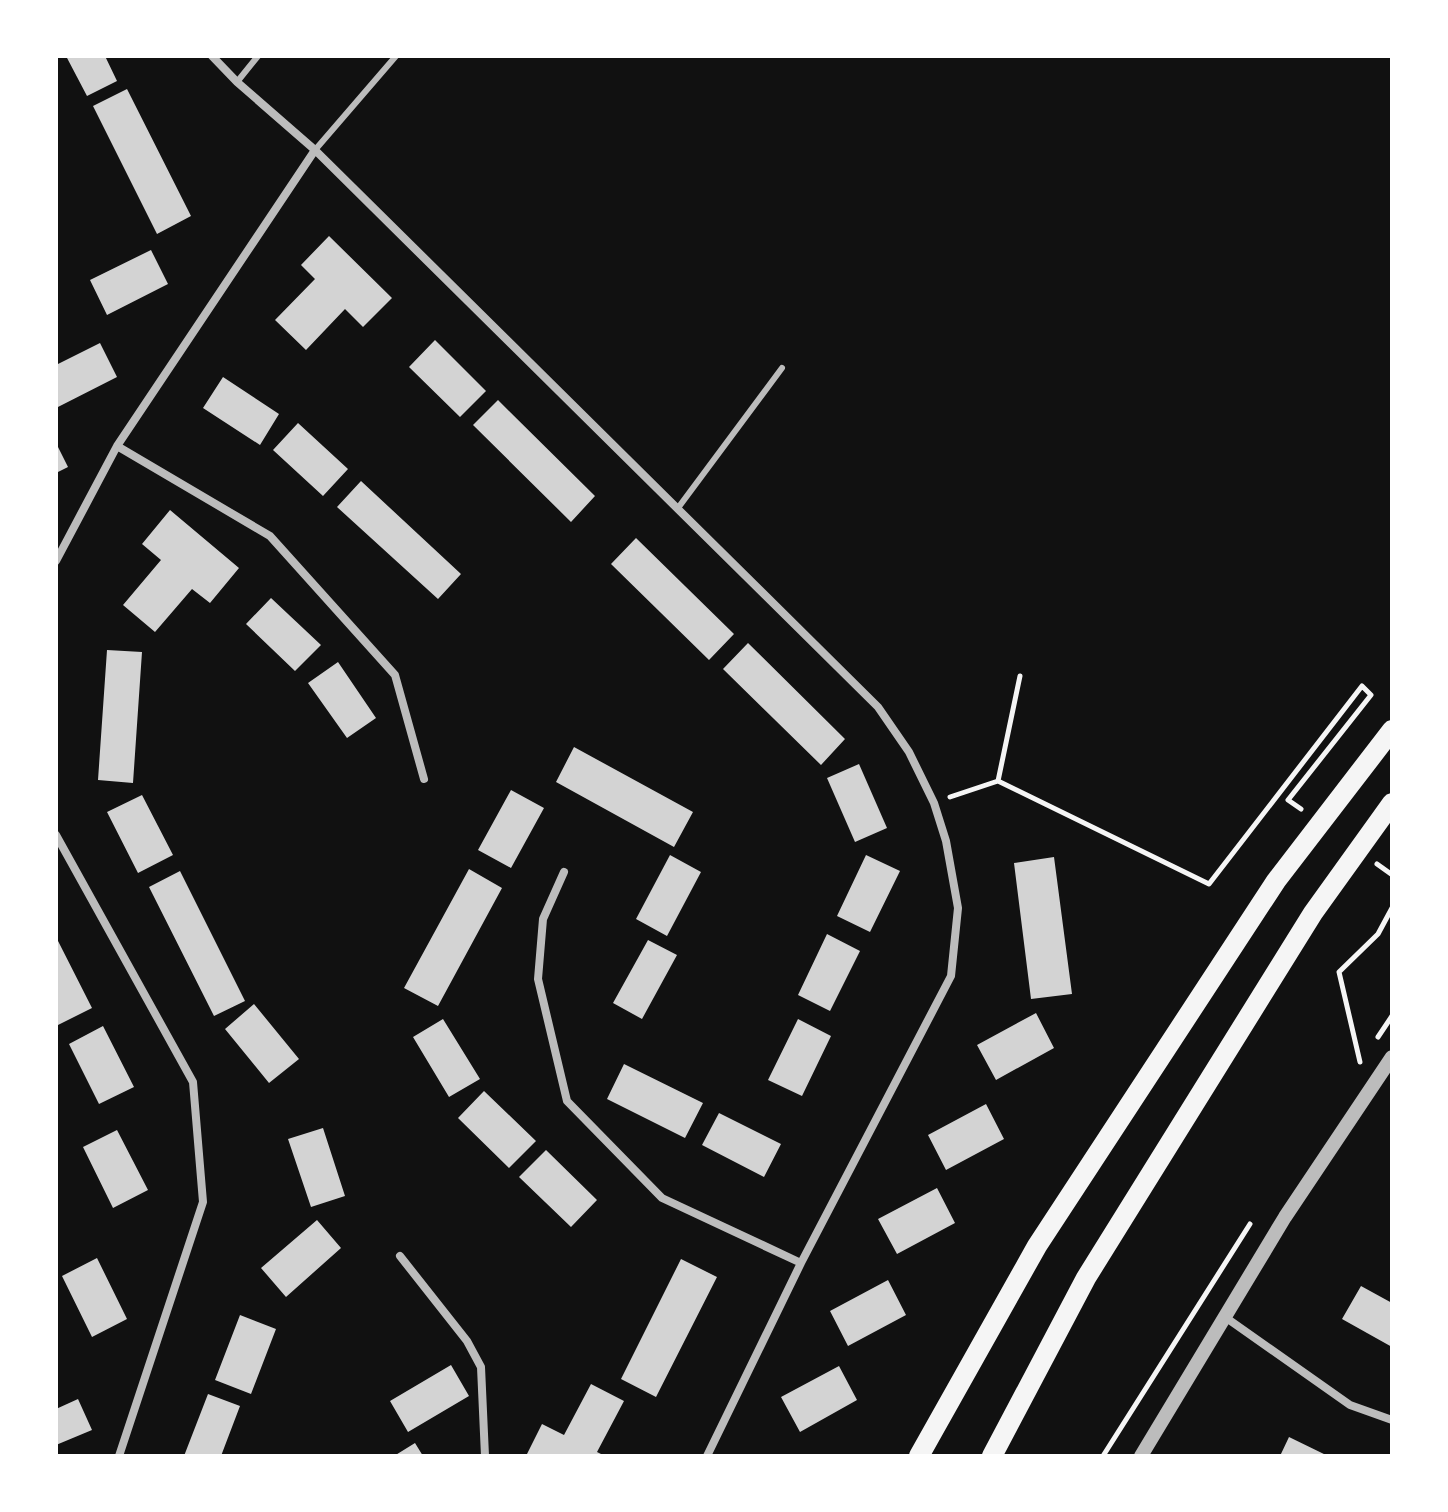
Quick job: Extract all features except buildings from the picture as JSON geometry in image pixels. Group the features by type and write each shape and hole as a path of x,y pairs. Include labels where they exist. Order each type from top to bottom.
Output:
{"main road":[{"path":"919,1456 1037,1246 1276,881 1392,730"},
{"path":"992,1456 1086,1278 1313,913 1392,803"}],"street":[{"path":"212,56 315,150 878,707 909,752 934,803 946,841 958,908 951,976 801,1263 707,1456"},
{"path":"56,561 117,446 315,150"},
{"path":"117,446 270,536 395,675 424,779"},
{"path":"56,835 193,1082 203,1202 119,1456"},
{"path":"564,872 543,919 538,979 567,1101 662,1198 801,1263"},
{"path":"1141,1456 1285,1217 1392,1057"},
{"path":"400,1256 467,1341 481,1367 485,1456"},
{"path":"1225,1317 1350,1405 1392,1420"}],"lane":[{"path":"237,82 258,56"},
{"path":"315,150 396,56"},
{"path":"678,508 782,368"}],"path":[{"path":"998,781 1020,676"},
{"path":"934,803 998,781 1209,884 1214,876"},
{"path":"1360,1063 1339,972 1378,934 1392,908"}]}
